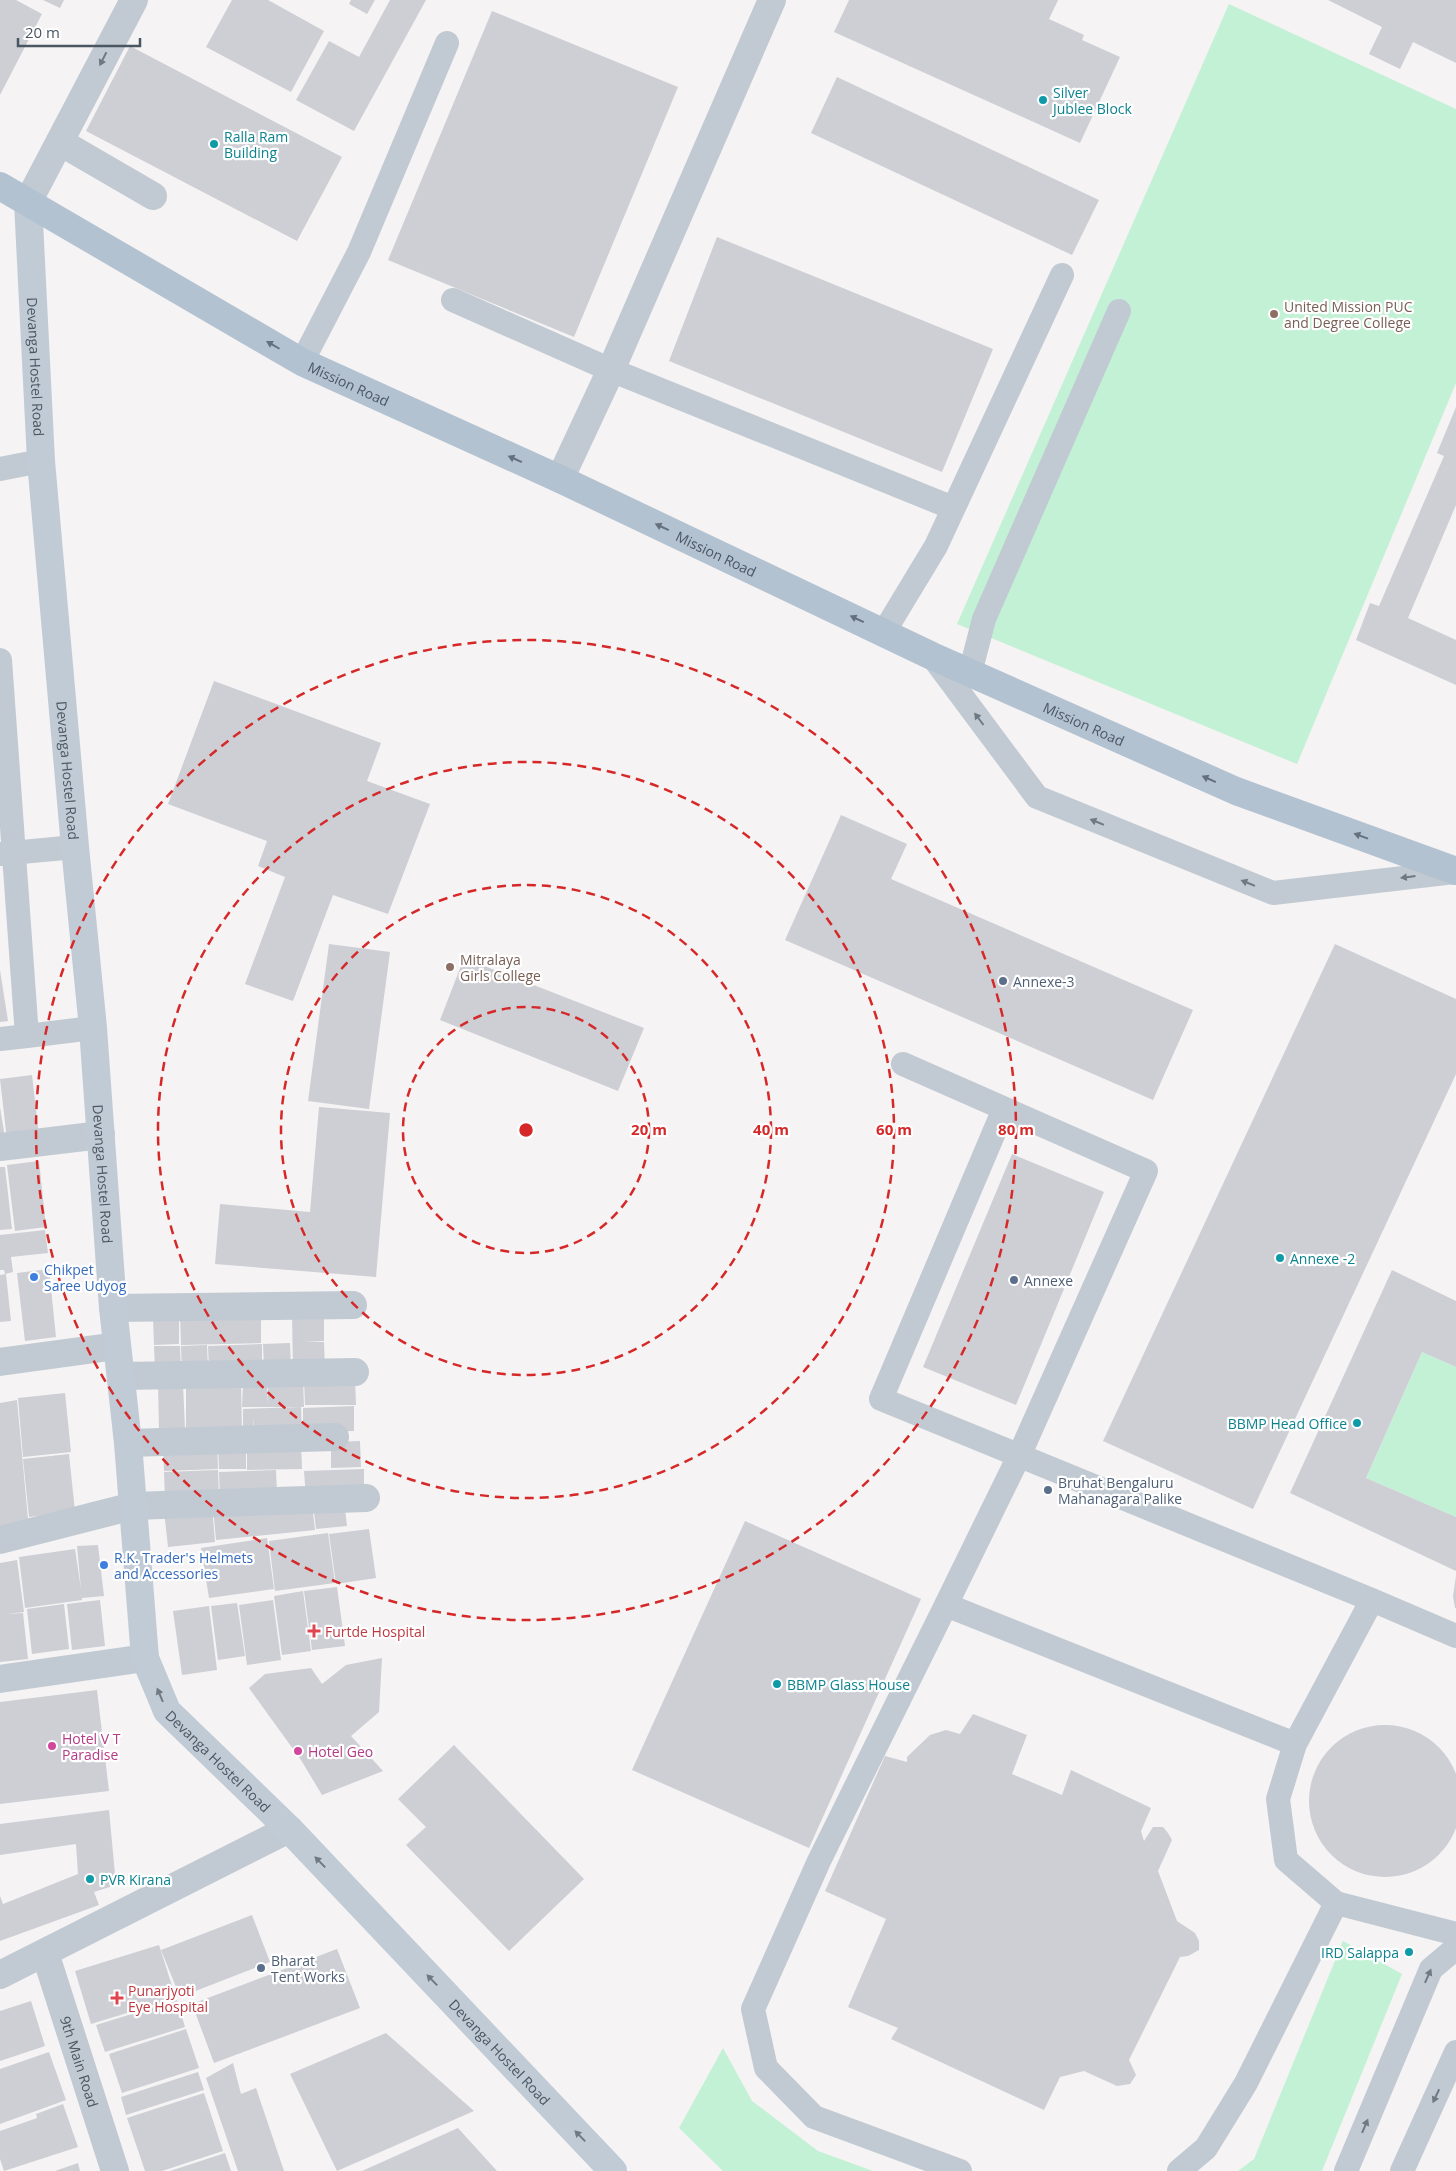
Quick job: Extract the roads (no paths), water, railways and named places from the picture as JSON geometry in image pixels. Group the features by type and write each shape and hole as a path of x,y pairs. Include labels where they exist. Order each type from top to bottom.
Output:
{"main road":[{"name":"Mission Road","path":"8,193 302,362 560,479 932,656 1236,791 1456,871"},
{"name":"Devanga Hostel Road","path":"8,193 41,461 93,1028 113,1308 128,1443 145,1658 167,1711 289,1829 613,2171"}],"street":[{"path":"8,193 60,142 134,0"},
{"path":"560,479 612,370 772,0"},
{"path":"60,142 153,196"},
{"path":"0,1147 102,1135"},
{"path":"113,1308 353,1305"},
{"path":"0,1362 117,1346"},
{"path":"121,1376 356,1372"},
{"path":"128,1443 335,1437"},
{"path":"0,1540 133,1506 366,1498"},
{"path":"0,1679 145,1658"},
{"path":"0,1975 289,1829"},
{"name":"9th Main Road","path":"45,1952 114,2171"}],"lane":[{"path":"302,362 358,252 446,43"},
{"path":"884,632 936,546 1062,275"},
{"path":"453,300 612,370 953,508"},
{"path":"970,673 984,619 1118,311"},
{"path":"0,469 41,461"},
{"path":"932,656 1037,797 1046,801 1273,893 1456,871"},
{"path":"0,660 7,854 27,1036"},
{"path":"7,854 75,847"},
{"path":"0,1040 93,1028"},
{"path":"903,1064 1146,1171 1019,1456 819,1861 753,2009 766,2068 814,2117 960,2171"},
{"path":"1004,1109 881,1400 1456,1636"},
{"path":"1372,1600 1295,1744 1278,1799 1286,1860 1336,1903 1456,1934"},
{"path":"946,1605 1295,1744"},
{"path":"1179,2171 1206,2148 1246,2083 1336,1903"},
{"path":"1346,2171 1431,1969 1456,1948"},
{"path":"1402,2171 1456,2052"}],"place":[{"name":"Silver Jublee Block","path":"1043,100"},
{"name":"Ralla Ram Building","path":"214,144"},
{"name":"United Mission PUC and Degree College","path":"1274,314"},
{"name":"Mitralaya Girls College","path":"450,967"},
{"name":"Annexe-3","path":"1003,981"},
{"name":"Annexe -2","path":"1280,1258"},
{"name":"Chikpet Saree Udyog","path":"34,1277"},
{"name":"Annexe","path":"1014,1280"},
{"name":"BBMP Head Office","path":"1357,1423"},
{"name":"Bruhat Bengaluru Mahanagara Palike","path":"1048,1490"},
{"name":"R.K. Trader's Helmets and Accessories","path":"104,1565"},
{"name":"Furtde Hospital","path":"314,1631"},
{"name":"BBMP Glass House","path":"777,1684"},
{"name":"Hotel V T Paradise","path":"52,1746"},
{"name":"Hotel Geo","path":"298,1751"},
{"name":"PVR Kirana","path":"90,1879"},
{"name":"IRD Salappa","path":"1409,1952"},
{"name":"Bharat Tent Works","path":"261,1968"},
{"name":"Punarjyoti Eye Hospital","path":"117,1998"}]}
